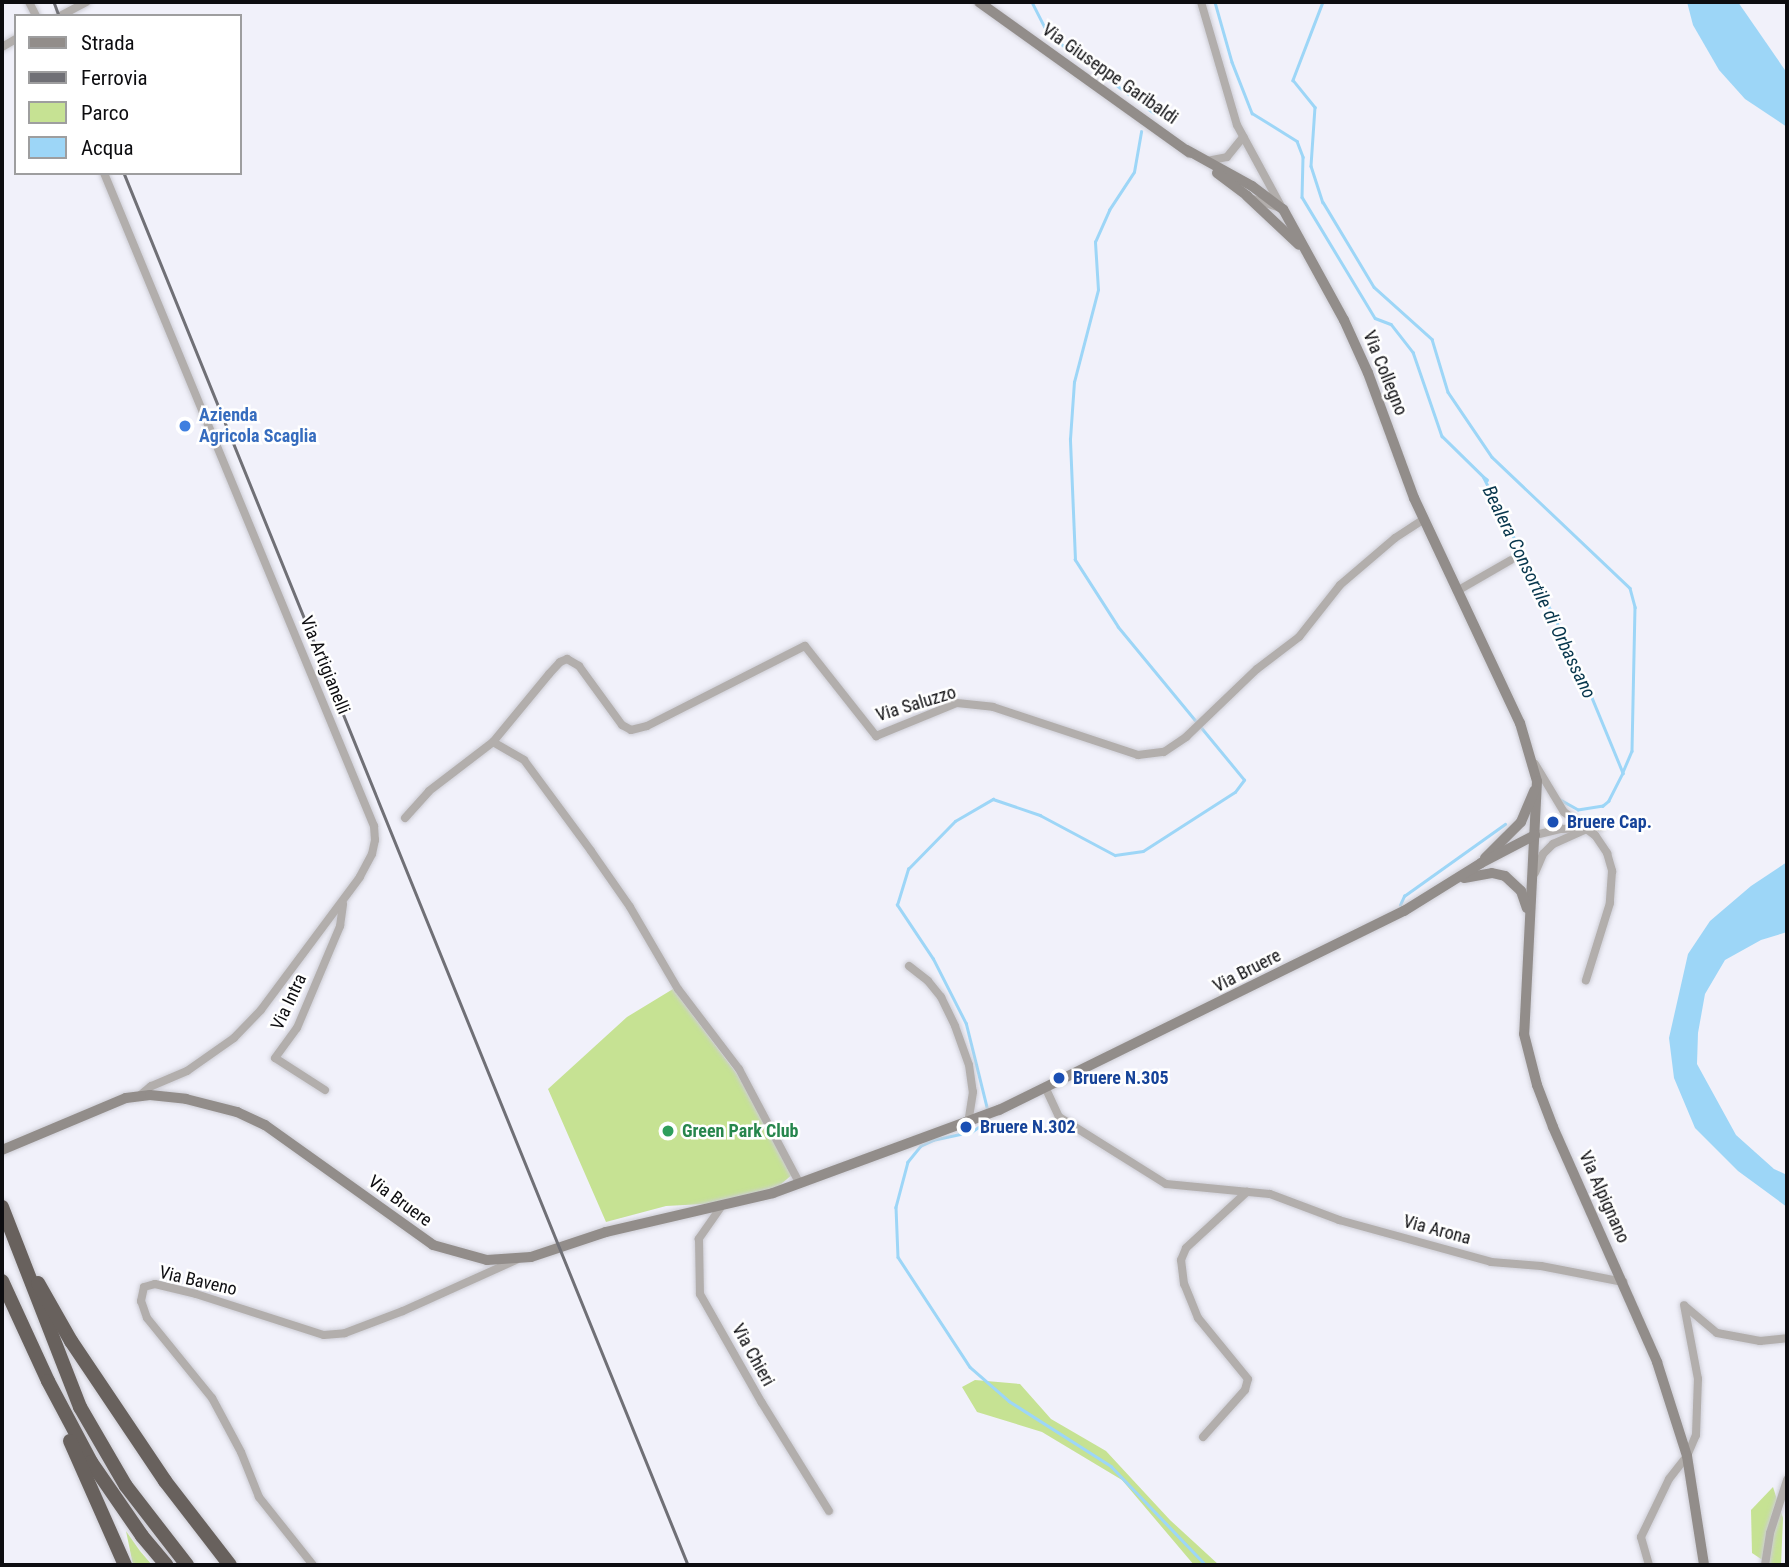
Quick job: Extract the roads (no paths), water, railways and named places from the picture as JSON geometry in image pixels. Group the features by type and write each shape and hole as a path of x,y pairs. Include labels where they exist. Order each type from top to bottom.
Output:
{"highway":[{"path":"2,1207 64,1374 98,1442 146,1515 187,1565"},
{"path":"17,1248 71,1341 164,1481 230,1565"},
{"path":"2,1281 48,1381 91,1462 142,1536 166,1565"},
{"path":"48,1381 61,1423 125,1565"}],"street":[{"path":"64,14 86,2"},
{"name":"Via Giuseppe Garibaldi","path":"979,2 1187,150"},
{"name":"Via Collegno","path":"1201,2 1243,137 1345,320 1424,519 1520,723 1537,780 1535,835"},
{"path":"1206,161 1227,157 1243,137"},
{"path":"1187,150 1252,186 1283,209"},
{"path":"1187,150 1247,196 1306,251"},
{"name":"Via Artigianelli","path":"105,175 374,826 372,854 343,901 261,1010 234,1038 187,1071 151,1086 139,1096"},
{"path":"1247,196 1283,209"},
{"name":"Via Saluzzo","path":"493,742 549,674 560,662 568,659 579,666 622,725 631,730 647,726 805,646 876,736 957,703 993,707 1138,755 1164,752 1197,726 1257,669 1299,637 1340,585 1395,538 1424,519"},
{"path":"1457,591 1511,560"},
{"path":"405,818 429,791 493,742 524,760 630,907 678,989 739,1069 800,1184"},
{"name":"Via Collegno","path":"1533,761 1564,812 1595,835 1607,853 1612,871 1610,903 1586,980"},
{"path":"1481,863 1521,822 1537,780"},
{"path":"1535,835 1562,828 1600,827"},
{"path":"1532,880 1542,854 1553,844 1586,829"},
{"name":"Via Bruere","path":"2,1150 113,1102 139,1096 186,1099 244,1115 292,1141 383,1212 433,1245 474,1258 516,1260 606,1232 721,1207 800,1184 968,1122 1046,1089 1322,953 1404,911 1481,863 1535,835"},
{"name":"Via Alpignano","path":"1535,835 1524,1034 1537,1085 1553,1127 1624,1282 1657,1362 1688,1456 1704,1565"},
{"path":"1445,885 1474,875 1505,876 1521,891 1529,919"},
{"name":"Via Intra","path":"325,1090 275,1058 297,1028 340,926 343,901"},
{"path":"909,966 941,997 955,1026 969,1065 973,1092 968,1122"},
{"name":"Via Arona","path":"1046,1089 1059,1117 1166,1184 1270,1194 1339,1220 1491,1262 1541,1266 1624,1282"},
{"path":"1203,1437 1245,1390 1248,1379 1198,1318 1184,1284 1181,1260 1186,1248 1247,1192"},
{"name":"Via Chieri","path":"721,1207 699,1238 700,1294 762,1403 829,1511"},
{"name":"Via Baveno","path":"313,1565 259,1497 242,1452 212,1398 147,1318 141,1301 145,1287 155,1284 196,1294 324,1335 345,1333 403,1311 516,1260"},
{"path":"1649,1565 1642,1537 1669,1479 1688,1456 1696,1434 1698,1379 1684,1305 1717,1334 1759,1341 1787,1338"},
{"path":"1765,1565 1769,1533 1787,1480"}],"water":[{"path":"1687,2 1738,2 1787,73 1787,127 1745,99 1719,70 1693,25"},
{"path":"1787,862 1787,932 1761,940 1725,960 1705,994 1698,1033 1697,1064 1736,1135 1774,1169 1787,1175 1787,1207 1738,1171 1695,1128 1674,1078 1669,1038 1688,954 1710,921 1751,886"}],"waterway":[{"path":"1032,2 1048,34 1154,113"},
{"name":"Bealera Consortile di Orbassano","path":"1215,2 1232,62 1252,113 1297,141 1303,157 1302,197 1375,318 1391,324 1413,352 1442,436 1487,480 1484,478 1579,666 1623,773 1609,801 1603,806 1578,810 1560,800"},
{"path":"1323,2 1293,80 1315,107 1311,166 1323,202 1374,287 1432,339 1448,392 1492,457 1630,588 1635,607 1632,751 1623,772"},
{"path":"987,1109 966,1024 933,959 897,905 908,869 955,821 993,799 1040,815 1115,855 1143,851 1235,792 1244,780 1118,627 1075,560 1070,439 1074,382 1098,290 1095,242 1109,210 1134,172 1141,132"},
{"name":"Bealera Consortile di Orbassano","path":"1400,905 1404,896 1505,824"},
{"path":"985,1123 972,1132 934,1140 921,1146 908,1162 896,1207 898,1257 970,1367 1009,1401 1111,1466 1206,1565"}],"railway":[{"path":"54,2 58,14"},
{"path":"125,175 688,1565"}],"place":[{"name":"Azienda Agricola Scaglia","path":"185,426"},
{"name":"Bruere Cap.","path":"1553,822"},
{"name":"Bruere N.305","path":"1059,1078"},
{"name":"Bruere N.302","path":"966,1127"},
{"name":"Green Park Club","path":"668,1131"}]}
